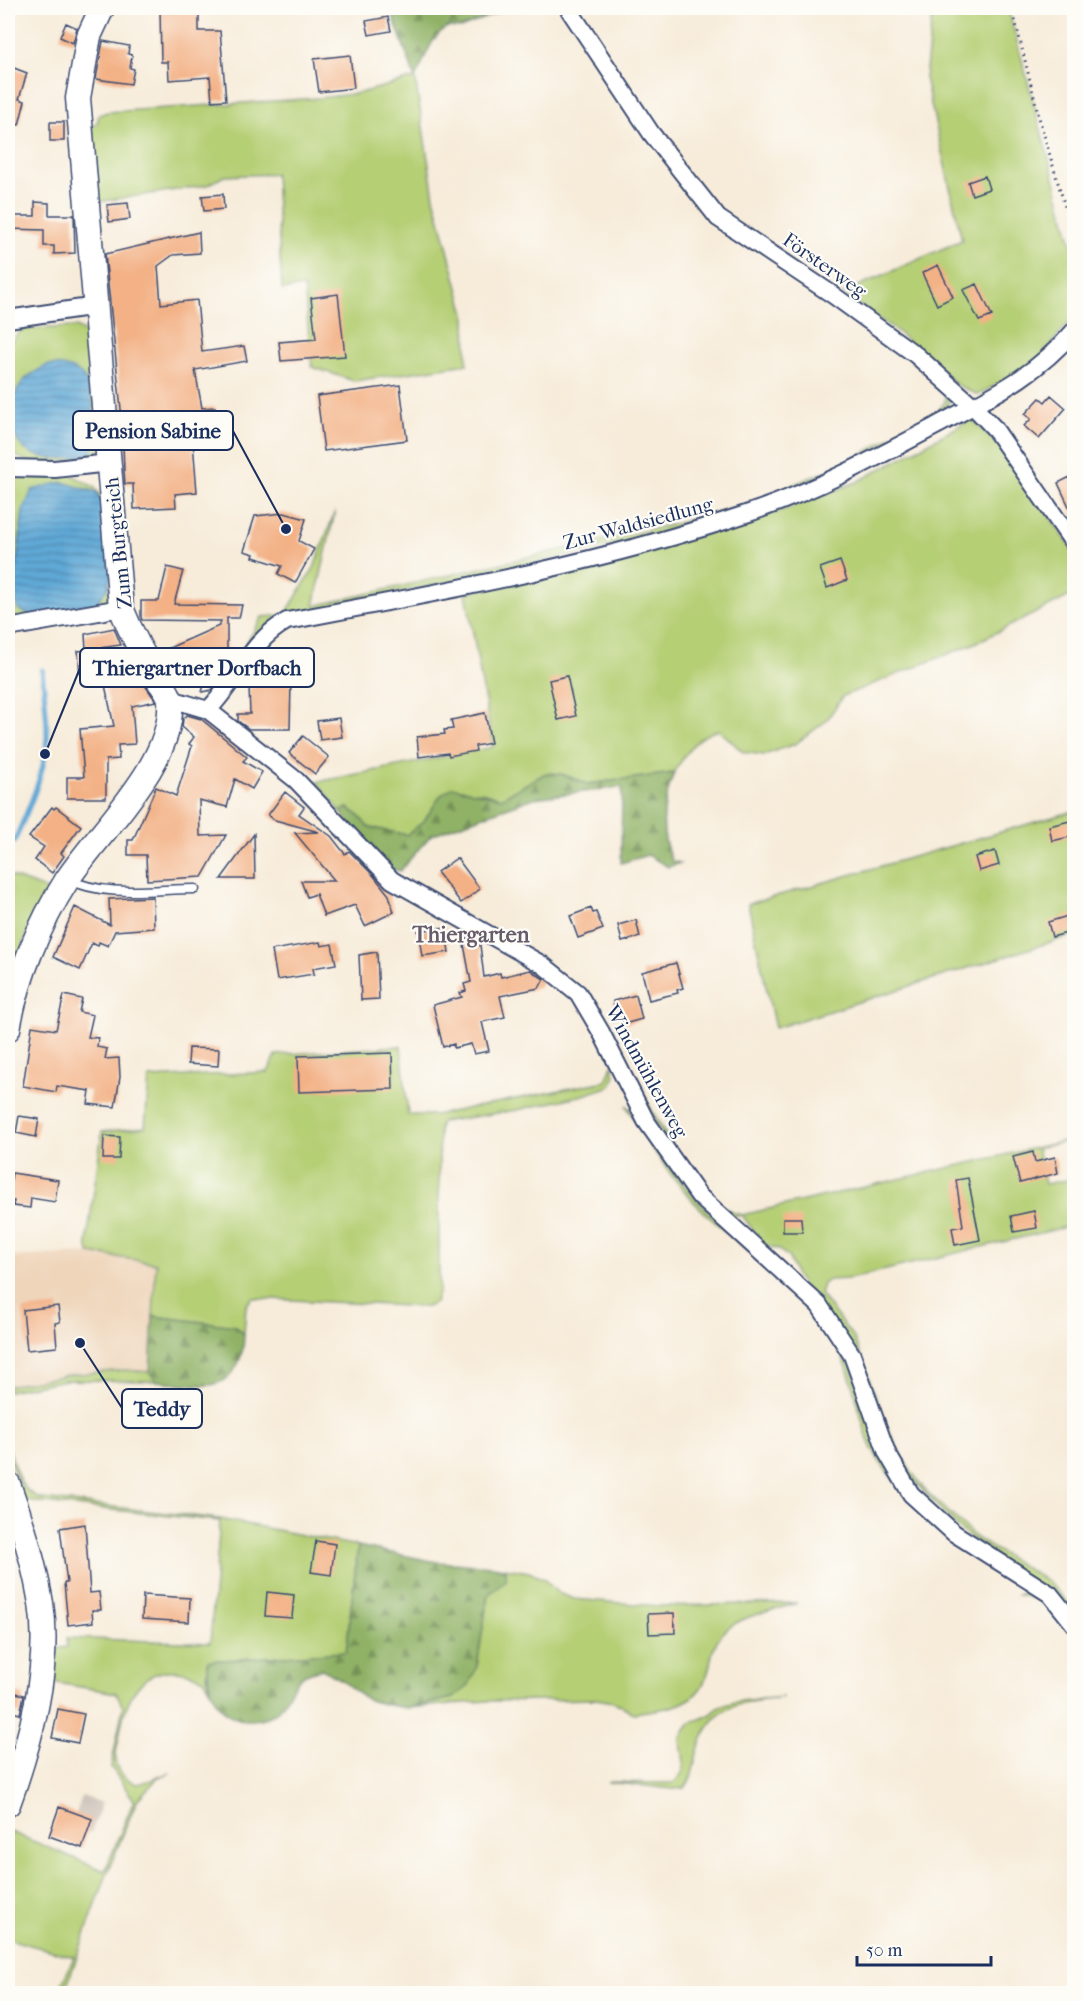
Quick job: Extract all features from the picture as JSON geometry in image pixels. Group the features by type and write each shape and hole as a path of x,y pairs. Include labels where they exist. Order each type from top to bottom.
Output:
{"street":[{"name":"Zum Burgteich","path":"102,8 89,36 78,98 121,609 139,651 171,699"},
{"name":"Försterweg","path":"568,8 651,133 718,218 833,295 916,355 973,406 994,428 1074,544"},
{"path":"8,319 96,306"},
{"name":"Zur Waldsiedlung","path":"208,710 220,698 258,642 269,630 287,621 536,572 686,533 751,512 854,470 1000,392 1040,367 1074,331"},
{"path":"8,468 55,469 109,463"},
{"path":"8,628 121,609"},
{"path":"8,1029 28,959 47,916 68,879 129,799 156,756 168,726 171,699"},
{"name":"Windmühlenweg","path":"171,699 208,710 296,780 392,880 523,953 578,993 601,1032 646,1121 699,1196 819,1305 852,1355 887,1454 911,1494 954,1533 1050,1594 1074,1624"},
{"path":"8,1484 27,1543 41,1603 43,1636 39,1684 28,1738 8,1804"}],"lane":[{"path":"68,879 85,888 108,890 195,889"}],"path":[{"path":"1012,8 1041,125 1074,237"}],"shaded area":[{"path":"89,1253 156,1263 150,1372 125,1370 67,1375 8,1386 8,1257"},
{"path":"82,1796 102,1803 91,1833 87,1831 76,1814"}],"green space":[{"path":"395,8 509,8 461,28 447,27 432,43 415,78 392,13"},
{"path":"933,8 1008,8 1074,252 1074,316 1037,362 978,395 957,385 898,332 843,293 962,240 925,78"},
{"path":"415,78 434,197 466,318 467,364 354,381 312,367 304,287 282,290 275,174 224,176 208,185 98,202 91,127 97,123 99,115 107,112 319,98 360,93"},
{"path":"76,327 85,332 90,346 103,446 95,457 61,462 37,462 16,456 8,449 8,345 22,329"},
{"path":"946,392 950,395 948,406 942,411 853,463 758,501 649,537 284,618 267,625 249,645 216,695 262,617 285,615 314,568 335,511 314,606 705,517 744,505 846,463 938,411 945,402"},
{"path":"972,419 1004,452 1074,551 1074,594 973,644 843,696 826,721 795,744 764,755 743,752 719,730 711,732 698,741 687,752 674,773 588,784 561,774 546,773 501,798 482,792 441,795 424,821 407,835 368,827 357,814 348,808 341,812 317,782 493,747 466,593 742,525 857,482"},
{"path":"67,472 94,487 102,497 110,596 99,606 80,614 23,511 14,582 32,617 8,620 8,484 15,476"},
{"path":"546,773 561,774 588,784 674,773 667,794 664,828 672,861 680,863 668,867 648,855 621,863 622,787 534,798 431,835 400,871 390,869 348,825 341,812 347,808 357,814 368,827 407,835 424,821 441,795 453,787 501,798"},
{"path":"1074,811 1074,935 775,1028 748,904"},
{"path":"8,875 50,891 34,912 9,984"},
{"path":"617,1042 670,1142 687,1168 705,1191 724,1207 742,1215 730,1218 679,1164 622,1063"},
{"path":"401,1046 408,1115 435,1115 606,1081 612,1065 615,1075 611,1086 584,1095 517,1110 441,1122 439,1129 439,1290 435,1303 427,1307 252,1298 246,1306 244,1334 235,1326 153,1316 156,1263 89,1253 87,1242 102,1132 145,1127 149,1078 268,1072 276,1055"},
{"path":"626,1105 697,1199 793,1289 829,1329 851,1366 879,1446 898,1479 913,1499 954,1536 1024,1583 1056,1608 1068,1621 1074,1634 1051,1607 1018,1595 1023,1593 1023,1587 1020,1584 951,1537 906,1496 870,1445 851,1379 839,1350 822,1323 795,1294 706,1214 683,1190 662,1163"},
{"path":"1074,1139 1037,1148 1045,1184 1074,1179 1074,1225 848,1279 829,1280 823,1284 820,1294 854,1338 888,1429 904,1461 924,1489 976,1538 1047,1581 1074,1608 1074,1616 959,1529 908,1475 891,1449 863,1371 796,1276 789,1258 780,1250 763,1244 742,1215"},
{"path":"153,1316 235,1326 244,1334 241,1357 234,1371 223,1381 209,1385 157,1381 150,1372"},
{"path":"125,1370 150,1372 157,1381 65,1380 8,1391 8,1386 67,1375"},
{"path":"8,1445 23,1484 34,1496 42,1499 220,1519 358,1546 346,1652 209,1661 207,1676 210,1691 204,1679 187,1673 171,1671 158,1673 137,1688 124,1715 116,1753 116,1765 124,1776 136,1784 170,1773 159,1777 137,1800 108,1871 64,1993 58,1993 74,1957 8,1939 8,1841 11,1832 105,1871 134,1800 111,1767 123,1707 116,1693 52,1682 54,1649 67,1647 67,1638 210,1643 220,1521 25,1501 8,1456"},
{"path":"358,1546 437,1562 493,1566 506,1570 506,1580 488,1595 477,1666 469,1685 453,1698 408,1708 368,1700 344,1681 322,1669 299,1679 280,1708 269,1716 254,1720 230,1715 215,1699 210,1687 208,1661 346,1652"},
{"path":"493,1566 529,1572 544,1579 558,1593 574,1599 659,1606 797,1603 757,1614 729,1628 717,1641 705,1681 699,1691 691,1698 671,1707 634,1713 614,1702 596,1699 487,1701 408,1708 453,1698 477,1666 488,1595 506,1580 506,1570"},
{"path":"784,1697 741,1704 719,1715 703,1736 692,1775 685,1788 674,1789 607,1782 673,1783 679,1778 684,1768 680,1739 690,1724 733,1702"}],"water":[{"path":"48,365 70,368 84,377 88,384 96,431 90,455 76,458 37,456 23,448 18,441 11,414 15,395 28,377"},
{"path":"62,482 96,492 104,505 113,571 107,589 95,605 32,617 18,609 13,598 23,511 32,490"}],"building":[{"path":"160,8 199,8 199,31 220,31 226,100 212,101 210,77 169,80 168,62 161,62"},
{"path":"388,17 391,31 369,35 366,21"},
{"path":"66,23 77,28 73,43 60,37"},
{"path":"103,41 129,46 128,54 132,55 130,68 134,69 131,84 96,79"},
{"path":"350,55 354,88 319,92 314,59"},
{"path":"14,68 27,73 19,99 25,101 19,125 8,124 8,69 13,71"},
{"path":"50,122 64,122 64,141 50,141"},
{"path":"985,176 989,189 972,195 968,182"},
{"path":"223,194 224,209 204,211 202,196"},
{"path":"35,202 49,203 49,215 74,215 75,253 54,254 54,246 44,246 44,230 8,229 8,216 35,216"},
{"path":"128,203 130,219 109,222 107,205"},
{"path":"199,232 200,253 173,255 158,266 161,304 197,300 202,352 244,346 247,361 195,370 202,408 215,407 218,440 193,442 197,492 175,494 176,507 134,509 133,484 125,484 122,419 105,254"},
{"path":"938,265 953,297 937,305 922,273"},
{"path":"977,284 992,316 979,321 963,290"},
{"path":"338,294 345,356 281,361 279,342 316,339 311,298"},
{"path":"400,385 407,440 324,451 317,396"},
{"path":"1051,395 1066,408 1039,439 1024,426 1031,419 1025,414 1040,398 1045,402"},
{"path":"1074,475 1074,517 1058,483"},
{"path":"284,513 306,519 299,541 314,549 295,583 278,574 282,566 253,557 254,554 244,551 255,516"},
{"path":"840,561 847,580 827,588 820,568"},
{"path":"167,567 183,571 174,604 242,605 239,618 227,618 227,662 224,673 212,690 202,692 212,656 171,673 161,657 171,653 169,648 219,626 221,621 142,620 141,601 159,601"},
{"path":"114,628 121,645 86,650 85,634"},
{"path":"99,649 102,671 80,674 78,651"},
{"path":"567,676 576,716 558,720 549,680"},
{"path":"140,678 156,701 132,706 135,744 118,745 119,759 106,760 106,798 67,798 67,777 84,777 80,729 114,726 105,685"},
{"path":"256,680 291,680 290,729 249,729 238,721 238,714 250,714 249,687 256,687"},
{"path":"485,713 491,743 475,746 476,751 449,756 448,753 419,757 417,737 445,734 444,730 453,729 451,720"},
{"path":"187,715 201,719 247,757 243,761 262,772 252,789 235,779 227,807 199,800 200,836 226,835 202,877 147,880 146,855 128,855 128,840 133,840 156,787 176,796 192,746 189,744 194,737 182,727 183,719"},
{"path":"339,718 342,737 320,740 317,721"},
{"path":"303,736 329,757 315,774 289,753"},
{"path":"285,792 304,807 299,814 331,836 345,854 349,851 373,875 389,895 394,912 365,926 355,905 324,916 316,894 307,897 301,881 335,881 295,833 319,832 275,820 268,815"},
{"path":"52,807 54,809 56,807 81,826 61,853 64,856 52,873 35,860 44,847 29,837"},
{"path":"1074,820 1074,836 1052,841 1049,826"},
{"path":"254,834 255,879 221,879"},
{"path":"995,851 999,865 979,871 975,857"},
{"path":"457,858 480,889 461,903 437,872"},
{"path":"153,897 154,928 115,931 108,946 99,942 98,946 92,943 80,970 53,957 75,907 110,925 109,899"},
{"path":"591,908 593,913 596,912 603,929 578,938 570,916"},
{"path":"1074,914 1074,931 1052,937 1048,922"},
{"path":"636,920 640,937 622,942 618,925"},
{"path":"445,927 449,952 422,956 418,931"},
{"path":"473,937 480,945 484,977 500,973 501,977 530,970 544,979 539,988 500,996 505,1017 482,1022 489,1051 474,1054 471,1044 454,1048 454,1044 443,1047 433,1005 462,997 460,993 466,991 464,984 471,982 463,939"},
{"path":"320,942 321,946 332,944 336,964 313,968 314,974 277,980 272,950"},
{"path":"377,952 379,999 361,1000 359,955"},
{"path":"676,963 683,988 677,990 678,993 649,1000 642,972"},
{"path":"64,995 82,999 79,1012 93,1015 88,1037 98,1038 97,1047 107,1049 105,1059 119,1058 120,1077 115,1107 88,1104 90,1091 57,1086 56,1092 23,1086 32,1026 56,1030"},
{"path":"636,995 642,1019 624,1024 621,1014 616,1015 613,1001"},
{"path":"189,1048 219,1049 218,1066 188,1064"},
{"path":"392,1053 393,1089 299,1092 298,1056"},
{"path":"19,1116 39,1119 36,1137 16,1133"},
{"path":"104,1136 120,1137 119,1159 103,1159"},
{"path":"1033,1152 1035,1162 1055,1157 1058,1173 1020,1183 1013,1157"},
{"path":"12,1173 58,1180 55,1202 31,1198 30,1208 13,1206 14,1201 8,1201"},
{"path":"968,1178 980,1240 955,1245 952,1228 963,1226 956,1180"},
{"path":"1034,1211 1037,1228 1014,1232 1011,1216"},
{"path":"783,1218 801,1218 802,1232 783,1232"},
{"path":"58,1306 60,1322 55,1323 57,1347 27,1350 23,1310"},
{"path":"85,1524 90,1593 99,1592 101,1610 92,1610 93,1622 68,1625 64,1583 67,1583 60,1528"},
{"path":"316,1541 335,1544 331,1575 311,1572"},
{"path":"267,1592 294,1595 292,1618 265,1616"},
{"path":"143,1595 190,1598 189,1622 142,1619"},
{"path":"674,1613 675,1633 649,1634 648,1614"},
{"path":"8,1691 24,1695 20,1714 8,1711"},
{"path":"58,1709 84,1714 78,1743 52,1738"},
{"path":"59,1807 92,1819 82,1848 49,1836"}],"waterway":[{"path":"14,842 36,789 44,761 47,735 42,670"}],"place":[{"name":"Pension Sabine","path":"286,529"},
{"name":"Thiergartner Dorfbach","path":"45,754"},
{"name":"Teddy","path":"80,1343"}],"district":[{"name":"Thiergarten","path":"471,934"}]}
